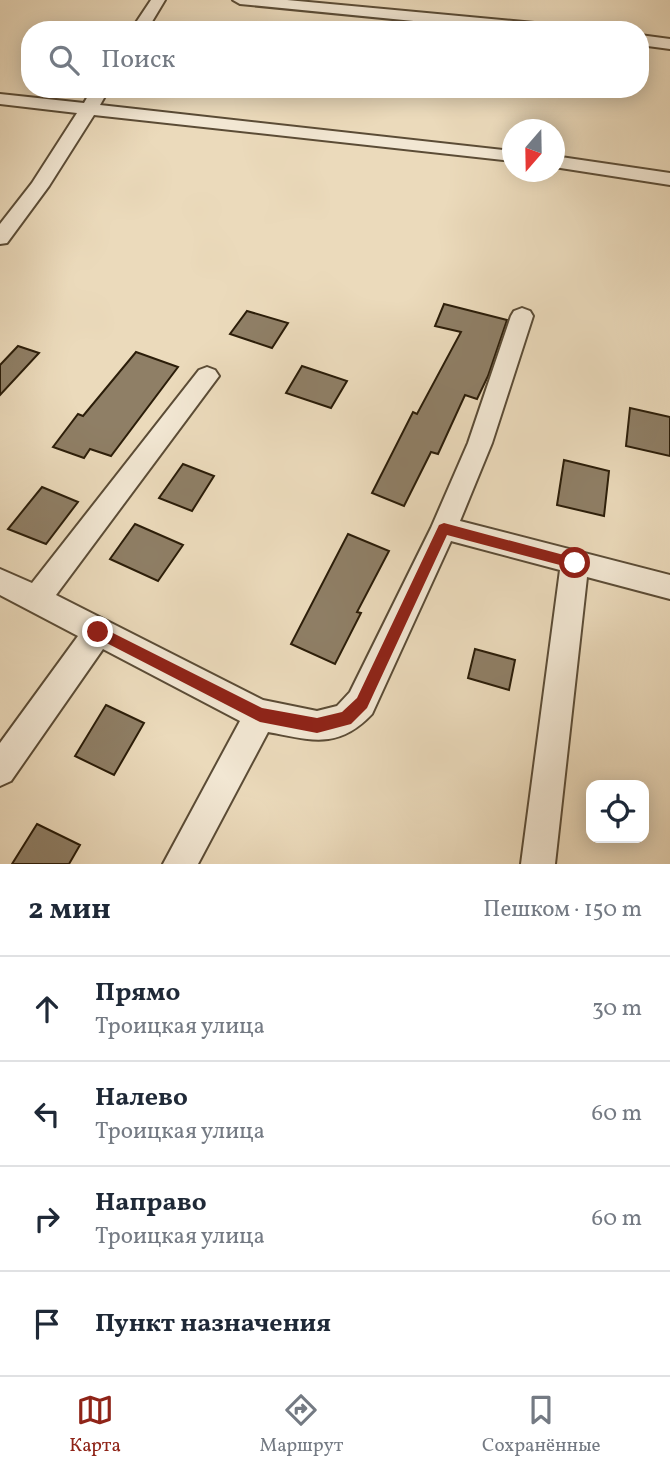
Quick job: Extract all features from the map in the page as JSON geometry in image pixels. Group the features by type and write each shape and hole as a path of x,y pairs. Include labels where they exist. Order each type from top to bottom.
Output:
{"street":[{"path":"145,21 158,0"},
{"path":"240,0 461,21"},
{"path":"649,41 670,44"},
{"path":"0,238 40,186 95,98"},
{"path":"0,99 502,155"},
{"path":"565,163 670,179"},
{"path":"0,581 260,715 317,726 346,719 362,703 444,528 480,443 522,316"},
{"path":"37,598 207,376"},
{"path":"444,528 670,587"},
{"path":"538,864 575,563"},
{"path":"0,769 98,632"},
{"path":"180,864 260,715"}],"building":[{"path":"444,304 507,320 488,376 477,399 465,395 438,454 431,452 404,506 372,493 413,412 417,414 461,332 435,326"},
{"path":"247,311 288,323 272,348 230,334"},
{"path":"18,346 39,353 0,395 0,365"},
{"path":"136,352 178,367 111,456 90,449 84,458 53,447 78,414 83,416"},
{"path":"302,366 347,381 331,408 286,393"},
{"path":"630,408 670,417 670,456 626,446"},
{"path":"564,460 609,471 604,516 557,505"},
{"path":"183,464 214,476 192,511 159,498"},
{"path":"42,487 78,502 46,544 8,529"},
{"path":"135,524 183,545 158,581 110,559"},
{"path":"348,534 389,551 357,612 361,613 335,664 291,644"},
{"path":"475,649 515,660 509,690 468,678"},
{"path":"106,705 144,723 114,775 75,756"},
{"path":"37,824 80,845 69,864 12,864"}],"route":[{"path":"98,632 260,715 317,726 346,719 362,703 444,528 575,563"}]}
